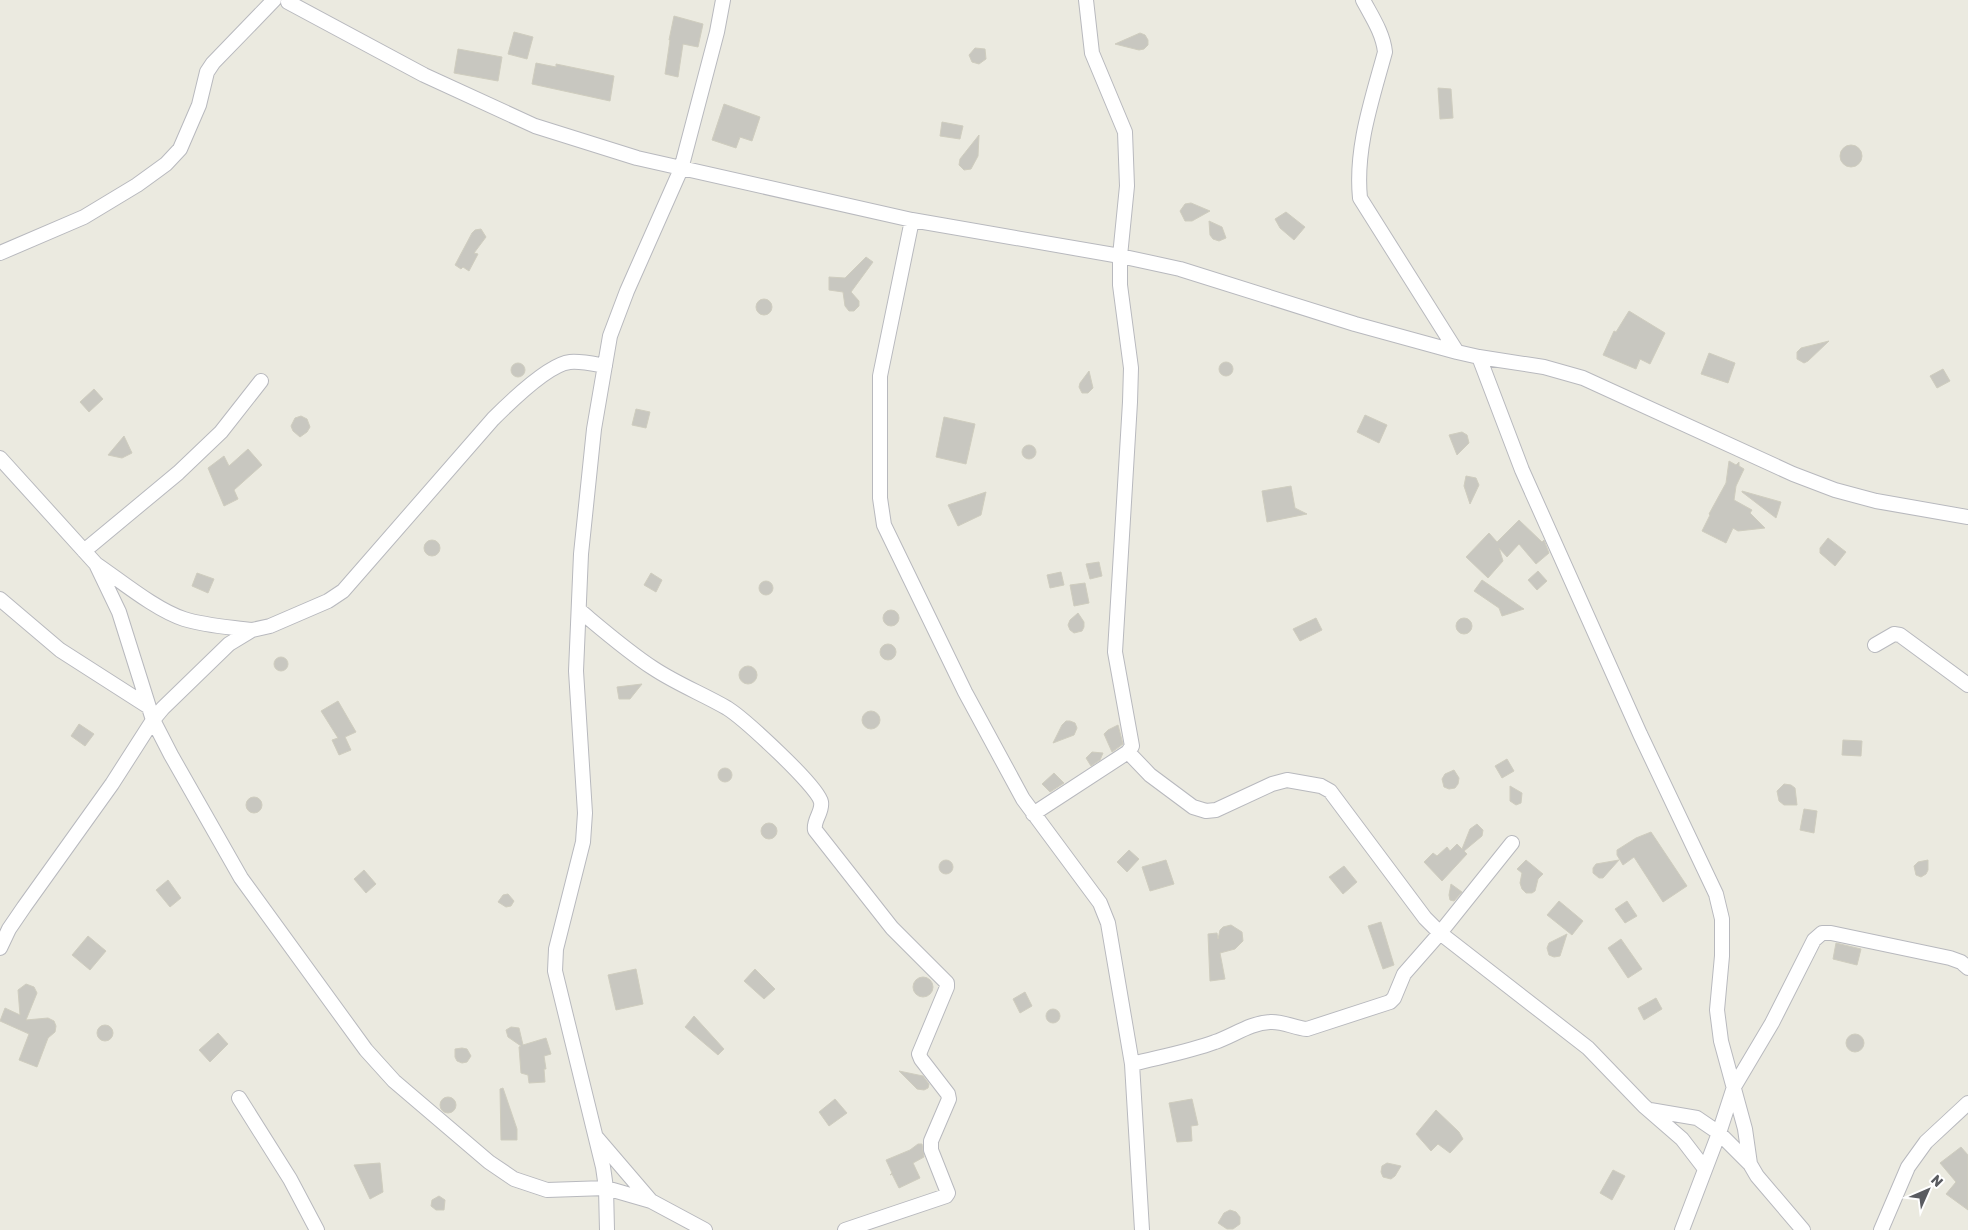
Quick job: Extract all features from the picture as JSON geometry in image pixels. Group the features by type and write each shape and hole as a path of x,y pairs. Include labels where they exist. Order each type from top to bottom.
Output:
{"street":[{"path":"0,253 84,217 137,185 166,164 180,149 199,105 207,72 213,63 284,0 424,75 535,126 637,158 912,220 1120,256 1180,269 1354,324 1457,352 1544,367 1583,378 1794,474 1835,490 1876,501 1968,517"},
{"path":"607,1230 606,1188 555,971 556,948 583,842 585,813 576,671 581,554 594,429 610,336 681,169 724,0"},
{"path":"1033,814 1128,752 1132,746 1115,652 1131,368 1120,285 1120,256 1127,186 1125,132 1092,53 1086,0"},
{"path":"1363,0 1380,31 1384,41 1385,52 1362,137 1360,198 1457,352"},
{"path":"912,220 880,376 880,498 884,525 965,692 1023,799 1100,903 1106,916 1132,1064 1142,1230"},
{"path":"1479,357 1522,470 1640,734 1716,894 1722,919 1722,956 1717,1010 1721,1041 1745,1129 1750,1164"},
{"path":"0,948 19,914 112,784 151,714 229,644 252,630 270,626 328,602 343,591 492,419 554,367 569,362 605,366"},
{"path":"84,551 178,473 222,432 261,381"},
{"path":"0,458 96,564 182,619 201,624 252,630"},
{"path":"96,564 119,612 151,714 171,755 242,878 366,1050 394,1081 489,1162 514,1179 547,1190 606,1188 651,1201 705,1230"},
{"path":"0,599 60,650 151,714"},
{"path":"578,610 654,669 728,709 812,786 821,801 814,824 815,830 892,928 947,983 919,1054 948,1094 949,1099 931,1141 931,1150 948,1193 946,1196 845,1230"},
{"path":"1876,645 1894,634 1900,635 1968,685"},
{"path":"1128,752 1150,775 1193,807 1206,811 1216,810 1272,784 1287,780 1322,786 1330,791 1426,918 1440,933 1570,1032 1588,1048 1644,1106 1688,1146 1705,1169"},
{"path":"1132,1064 1215,1042 1268,1022 1284,1022 1298,1029 1307,1029 1390,1002 1394,998 1404,974 1440,933 1512,843"},
{"path":"1682,1230 1719,1133 1734,1087 1772,1023 1814,940 1822,933 1831,933 1950,958 1961,962 1968,968"},
{"path":"240,1098 290,1179 317,1230"},
{"path":"1881,1230 1908,1167 1926,1142 1968,1103"},
{"path":"1650,1110 1697,1118 1719,1133 1750,1164 1757,1176 1803,1230"},
{"path":"595,1135 651,1201"}],"building":[{"path":"674,16 703,24 698,47 683,44 678,77 665,74"},
{"path":"514,32 533,37 527,59 508,54"},
{"path":"1140,33 1145,35 1148,40 1148,45 1144,49 1139,50 1115,44"},
{"path":"975,48 985,49 986,59 979,64 972,62 969,55"},
{"path":"458,49 502,57 498,81 454,73"},
{"path":"536,63 556,67 556,64 614,76 610,101 532,84"},
{"path":"1438,88 1451,89 1453,118 1440,119"},
{"path":"724,104 760,117 752,141 740,137 736,148 712,140"},
{"path":"942,122 963,126 960,139 940,136"},
{"path":"979,135 978,156 971,169 964,170 959,165 960,159"},
{"path":"1851,145 1861,152 1862,156 1855,166 1851,167 1841,160 1840,156 1847,146"},
{"path":"1191,203 1210,211 1192,221 1185,221 1180,211 1185,204"},
{"path":"1286,212 1305,227 1294,240 1280,228 1275,219"},
{"path":"1209,221 1222,227 1226,238 1219,241 1213,239 1210,235"},
{"path":"481,229 486,237 474,253 478,254 469,271 463,267 461,269 455,265 472,233 475,230"},
{"path":"866,257 873,262 851,292 859,301 859,306 854,311 849,311 845,306 843,292 829,290 829,277 845,278"},
{"path":"764,299 772,307 764,315 756,307"},
{"path":"1629,311 1665,333 1650,364 1640,359 1636,369 1603,355 1614,331 1616,332"},
{"path":"1829,341 1808,361 1804,363 1797,359 1797,352 1801,348"},
{"path":"1709,353 1735,363 1728,383 1701,374"},
{"path":"1226,362 1231,364 1233,369 1231,374 1226,376 1221,374 1219,369 1221,364"},
{"path":"518,363 523,365 525,370 523,375 518,377 513,375 511,370 513,365"},
{"path":"1943,369 1950,381 1937,388 1930,376"},
{"path":"1089,371 1093,388 1088,393 1082,393 1079,387 1080,383"},
{"path":"94,389 103,399 89,412 80,402"},
{"path":"636,409 650,412 646,428 632,425"},
{"path":"1365,415 1387,425 1379,443 1357,432"},
{"path":"301,416 307,419 310,427 300,437 293,431 291,426 295,418"},
{"path":"944,417 975,424 966,464 936,457"},
{"path":"1462,432 1467,435 1469,443 1457,455 1449,435"},
{"path":"124,436 132,453 122,458 108,455"},
{"path":"1026,445 1032,445 1036,452 1032,459 1026,459 1022,455 1022,449"},
{"path":"248,449 262,465 234,490 238,499 224,506 208,468 224,456 229,466"},
{"path":"1729,461 1736,465 1739,462 1739,466 1744,469 1736,486 1734,500 1752,510 1750,513 1765,528 1738,531 1733,528 1726,543 1702,531 1726,483"},
{"path":"1466,476 1476,478 1479,485 1470,504 1464,486"},
{"path":"1291,486 1295,508 1307,514 1267,522 1262,491"},
{"path":"986,492 981,515 958,526 948,505"},
{"path":"1742,492 1781,502 1776,518"},
{"path":"1519,520 1542,542 1544,540 1549,553 1536,564 1519,544 1507,557 1499,548 1503,561 1488,578 1466,557 1489,533 1497,542"},
{"path":"1828,538 1846,552 1835,566 1820,553 1820,548"},
{"path":"429,540 435,540 440,545 438,554 429,556 424,551 424,545"},
{"path":"1099,562 1102,576 1090,579 1086,564"},
{"path":"1538,571 1547,581 1537,590 1528,580"},
{"path":"1061,572 1064,585 1050,588 1047,575"},
{"path":"197,573 214,579 208,593 192,586"},
{"path":"651,573 662,580 656,592 644,585"},
{"path":"1482,580 1524,609 1502,616 1499,608 1474,591"},
{"path":"763,581 769,581 773,588 769,595 763,595 759,591 759,585"},
{"path":"1085,583 1089,603 1074,606 1070,585"},
{"path":"891,610 899,618 891,626 883,618"},
{"path":"1078,613 1084,622 1084,627 1082,631 1074,633 1068,625 1070,620"},
{"path":"1316,618 1322,630 1300,641 1293,629"},
{"path":"1464,618 1472,626 1464,634 1456,626"},
{"path":"888,644 894,646 896,652 894,658 888,660 882,658 880,652 882,646"},
{"path":"278,657 284,657 288,664 284,671 278,671 274,667 274,661"},
{"path":"748,666 754,669 757,675 754,681 748,684 742,681 739,675 742,669"},
{"path":"642,684 630,699 619,699 617,687"},
{"path":"338,701 356,732 345,737 351,750 339,755 332,740 338,738 321,711"},
{"path":"867,711 875,711 880,716 878,727 867,729 862,724 862,716"},
{"path":"1066,721 1075,723 1077,728 1074,735 1053,743 1062,725"},
{"path":"79,724 94,734 85,746 71,736"},
{"path":"1118,725 1123,744 1112,752 1104,734"},
{"path":"1843,740 1862,741 1861,756 1842,755"},
{"path":"1092,752 1103,753 1100,760 1091,766 1086,758"},
{"path":"1507,759 1514,771 1502,778 1495,766"},
{"path":"722,768 728,768 732,775 728,782 722,782 718,778 718,772"},
{"path":"1454,770 1459,778 1458,784 1455,788 1449,789 1444,787 1442,779 1445,774"},
{"path":"1054,773 1064,783 1050,792 1042,784"},
{"path":"1784,784 1795,788 1797,805 1784,805 1779,801 1777,791"},
{"path":"1510,786 1522,793 1521,803 1516,805 1510,801"},
{"path":"254,797 260,799 262,805 260,811 254,813 248,811 246,805 248,799"},
{"path":"1804,809 1817,811 1814,833 1800,830"},
{"path":"769,823 777,831 769,839 761,831"},
{"path":"1477,824 1483,830 1482,836 1464,851 1467,854 1442,881 1424,862 1433,853 1437,856 1447,847 1450,851 1457,844 1462,849 1470,829"},
{"path":"1651,832 1687,886 1663,902 1634,857 1623,865 1617,855 1617,850 1636,838"},
{"path":"1129,850 1139,859 1127,872 1117,862"},
{"path":"943,860 949,860 953,867 949,874 943,874 939,870 939,864"},
{"path":"1166,860 1174,884 1150,891 1142,867"},
{"path":"1526,860 1543,874 1538,879 1535,891 1532,893 1526,893 1522,889 1520,883 1522,873 1517,869"},
{"path":"1619,860 1603,878 1599,878 1593,873 1593,868 1596,864"},
{"path":"1928,860 1926,874 1921,877 1916,875 1914,866 1918,862"},
{"path":"1344,866 1357,882 1343,894 1329,877"},
{"path":"364,870 376,884 366,893 354,879"},
{"path":"168,880 181,898 170,907 156,890"},
{"path":"1451,884 1462,892 1454,901 1450,900 1449,895"},
{"path":"508,894 514,901 511,906 506,907 498,902 503,895"},
{"path":"1559,901 1583,921 1572,935 1547,915"},
{"path":"1627,901 1637,916 1625,923 1615,909"},
{"path":"1381,922 1394,965 1383,969 1368,926"},
{"path":"1231,925 1242,932 1243,941 1235,949 1220,953 1225,979 1210,981 1208,934 1217,933 1218,939 1220,930"},
{"path":"1567,934 1560,956 1554,957 1549,955 1547,948 1549,943"},
{"path":"88,936 106,951 90,970 72,955"},
{"path":"1621,939 1642,969 1628,978 1608,948"},
{"path":"1836,943 1861,949 1857,965 1833,959"},
{"path":"636,969 643,1004 616,1010 608,975"},
{"path":"755,969 775,989 764,999 744,981"},
{"path":"923,977 930,980 933,987 930,994 923,997 916,994 913,987 916,980"},
{"path":"26,984 34,987 37,993 26,1020 48,1018 54,1021 56,1026 55,1032 48,1038 37,1067 19,1060 29,1034 0,1021 5,1008 20,1015 18,990"},
{"path":"1025,992 1032,1006 1020,1013 1013,999"},
{"path":"1656,998 1662,1009 1644,1020 1638,1008"},
{"path":"1053,1009 1058,1011 1060,1016 1058,1021 1053,1023 1048,1021 1046,1016 1048,1011"},
{"path":"694,1016 724,1049 718,1055 685,1027"},
{"path":"105,1025 113,1033 105,1041 97,1033"},
{"path":"511,1027 519,1028 523,1045 546,1038 551,1054 544,1056 545,1082 529,1083 528,1075 521,1073 519,1047 521,1046 508,1037 506,1030"},
{"path":"218,1033 228,1044 210,1062 199,1050"},
{"path":"1851,1034 1859,1034 1864,1039 1862,1050 1851,1052 1846,1047 1846,1039"},
{"path":"455,1049 467,1049 471,1056 467,1062 462,1063 457,1061 455,1057"},
{"path":"899,1071 923,1076 929,1084 928,1088 924,1090 917,1089"},
{"path":"503,1088 517,1129 517,1140 501,1140 500,1089"},
{"path":"448,1097 456,1105 448,1113 440,1105"},
{"path":"835,1099 847,1113 829,1126 819,1112"},
{"path":"1192,1099 1198,1125 1191,1126 1192,1141 1177,1142 1169,1103"},
{"path":"1436,1110 1459,1132 1463,1139 1450,1153 1438,1144 1431,1151 1416,1134"},
{"path":"918,1144 922,1144 924,1157 913,1163 920,1178 899,1188 892,1174 890,1175 892,1173 886,1160 910,1150"},
{"path":"1961,1147 1968,1155 1968,1210 1946,1194 1956,1182 1940,1163"},
{"path":"380,1163 383,1192 370,1199 354,1165"},
{"path":"1387,1163 1401,1166 1391,1179 1383,1177 1381,1172 1382,1166"},
{"path":"1613,1170 1625,1176 1612,1200 1600,1193"},
{"path":"439,1196 445,1200 444,1210 436,1210 431,1206 432,1200"},
{"path":"1230,1210 1236,1212 1240,1217 1240,1224 1233,1229 1227,1229 1218,1223 1224,1213"}]}
